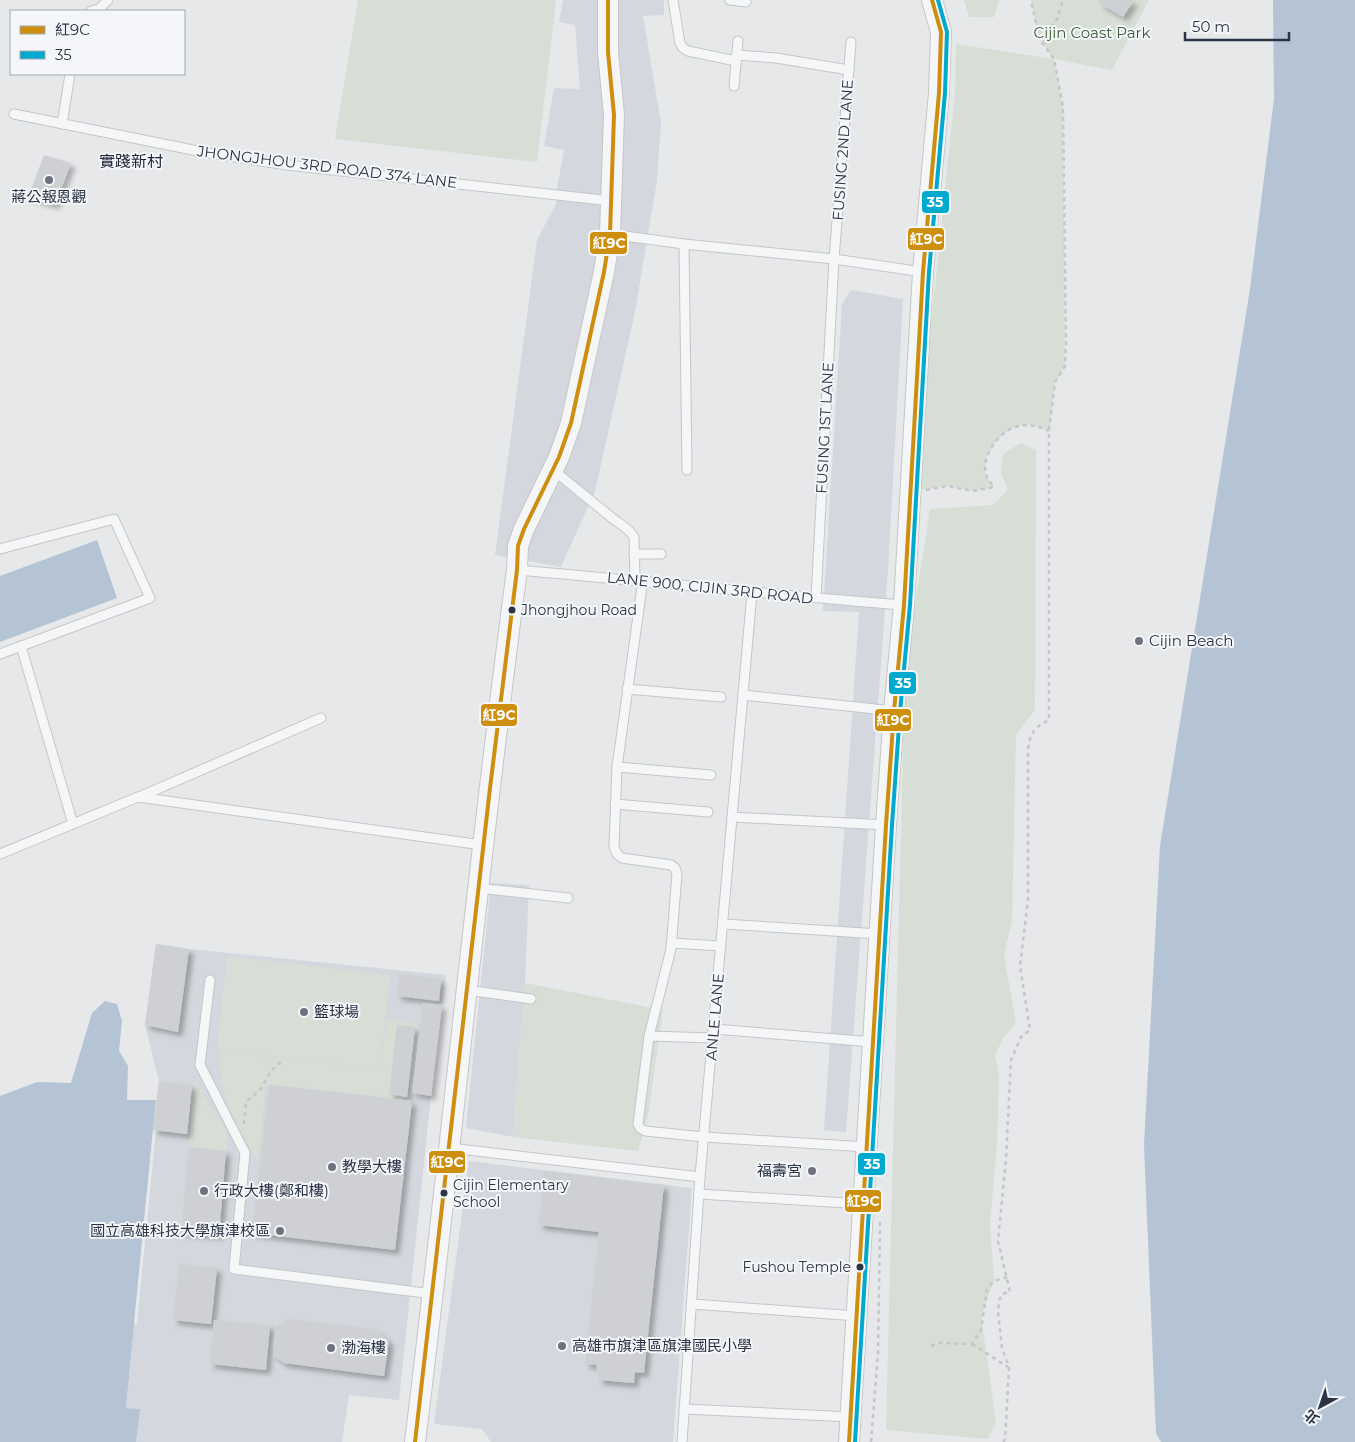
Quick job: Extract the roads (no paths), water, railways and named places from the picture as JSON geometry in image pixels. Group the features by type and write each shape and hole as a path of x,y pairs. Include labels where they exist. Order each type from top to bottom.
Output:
{"street":[{"path":"415,1442 450,1148 482,845 517,570 518,546 524,529 553,470 571,423 604,272 610,234 614,115 608,52 608,0"},
{"path":"849,1442 886,825 904,605 923,272 939,93 941,32 932,0"}],"lane":[{"path":"95,10 99,9 108,0"},
{"path":"673,0 680,42 683,48 688,51 736,58 776,58 849,70"},
{"path":"730,0 746,2"},
{"path":"734,86 738,41"},
{"name":"FUSING 2ND LANE","path":"834,259 851,42"},
{"path":"62,124 70,75"},
{"name":"JHONGJHOU 3RD ROAD 374 LANE","path":"14,114 208,153 287,165 611,201"},
{"path":"610,234 684,244 834,259 923,272"},
{"path":"684,244 687,470"},
{"name":"FUSING 1ST LANE","path":"816,598 834,259"},
{"path":"553,470 628,528 634,537 634,554 639,580 616,767 614,847 617,854 622,858 671,865 675,868 677,874 672,943 649,1036 638,1124 645,1131 704,1137 867,1147"},
{"path":"0,549 114,519 150,598 0,654"},
{"path":"634,554 661,554"},
{"name":"LANE 900, CIJIN 3RD ROAD","path":"517,570 639,580 752,593 904,605"},
{"name":"ANLE LANE","path":"682,1442 700,1178 752,593"},
{"path":"21,646 74,824"},
{"path":"627,689 721,697"},
{"path":"742,695 894,711"},
{"path":"0,854 321,718"},
{"path":"616,767 711,775"},
{"path":"138,797 482,845"},
{"path":"615,804 708,812"},
{"path":"732,817 886,825"},
{"path":"478,888 568,898"},
{"path":"723,924 880,934"},
{"path":"672,943 721,946"},
{"path":"210,980 200,1065 244,1153 234,1269 433,1294"},
{"path":"467,990 531,999"},
{"path":"649,1036 713,1033 873,1042"},
{"path":"450,1148 700,1178"},
{"path":"699,1194 864,1204"},
{"path":"692,1304 857,1316"},
{"path":"684,1410 851,1417"}],"water":[{"path":"1273,0 1355,0 1355,1442 1161,1442 1156,1433 1144,1145 1160,846 1250,289 1274,99"},
{"path":"97,540 117,598 0,642 0,576"},
{"path":"105,1001 117,1004 122,1021 119,1051 128,1066 127,1100 156,1100 126,1408 140,1409 136,1442 0,1442 0,1096 37,1082 71,1083 92,1013"}],"place":[{"name":"蔣公報恩觀","path":"49,180"},
{"name":"Jhongjhou Road","path":"512,610"},
{"name":"Cijin Beach","path":"1139,641"},
{"name":"籃球場","path":"304,1012"},
{"name":"教學大樓","path":"332,1167"},
{"name":"福壽宮","path":"812,1171"},
{"name":"行政大樓(鄭和樓)","path":"204,1191"},
{"name":"Cijin Elementary School","path":"444,1193"},
{"name":"國立高雄科技大學旗津校區","path":"280,1231"},
{"name":"Fushou Temple","path":"860,1267"},
{"name":"高雄市旗津區旗津國民小學","path":"562,1346"},
{"name":"渤海樓","path":"331,1348"}],"district":[{"name":"實踐新村","path":"131,161"}],"park label":[{"name":"Cijin Coast Park","path":"1092,33"}]}
